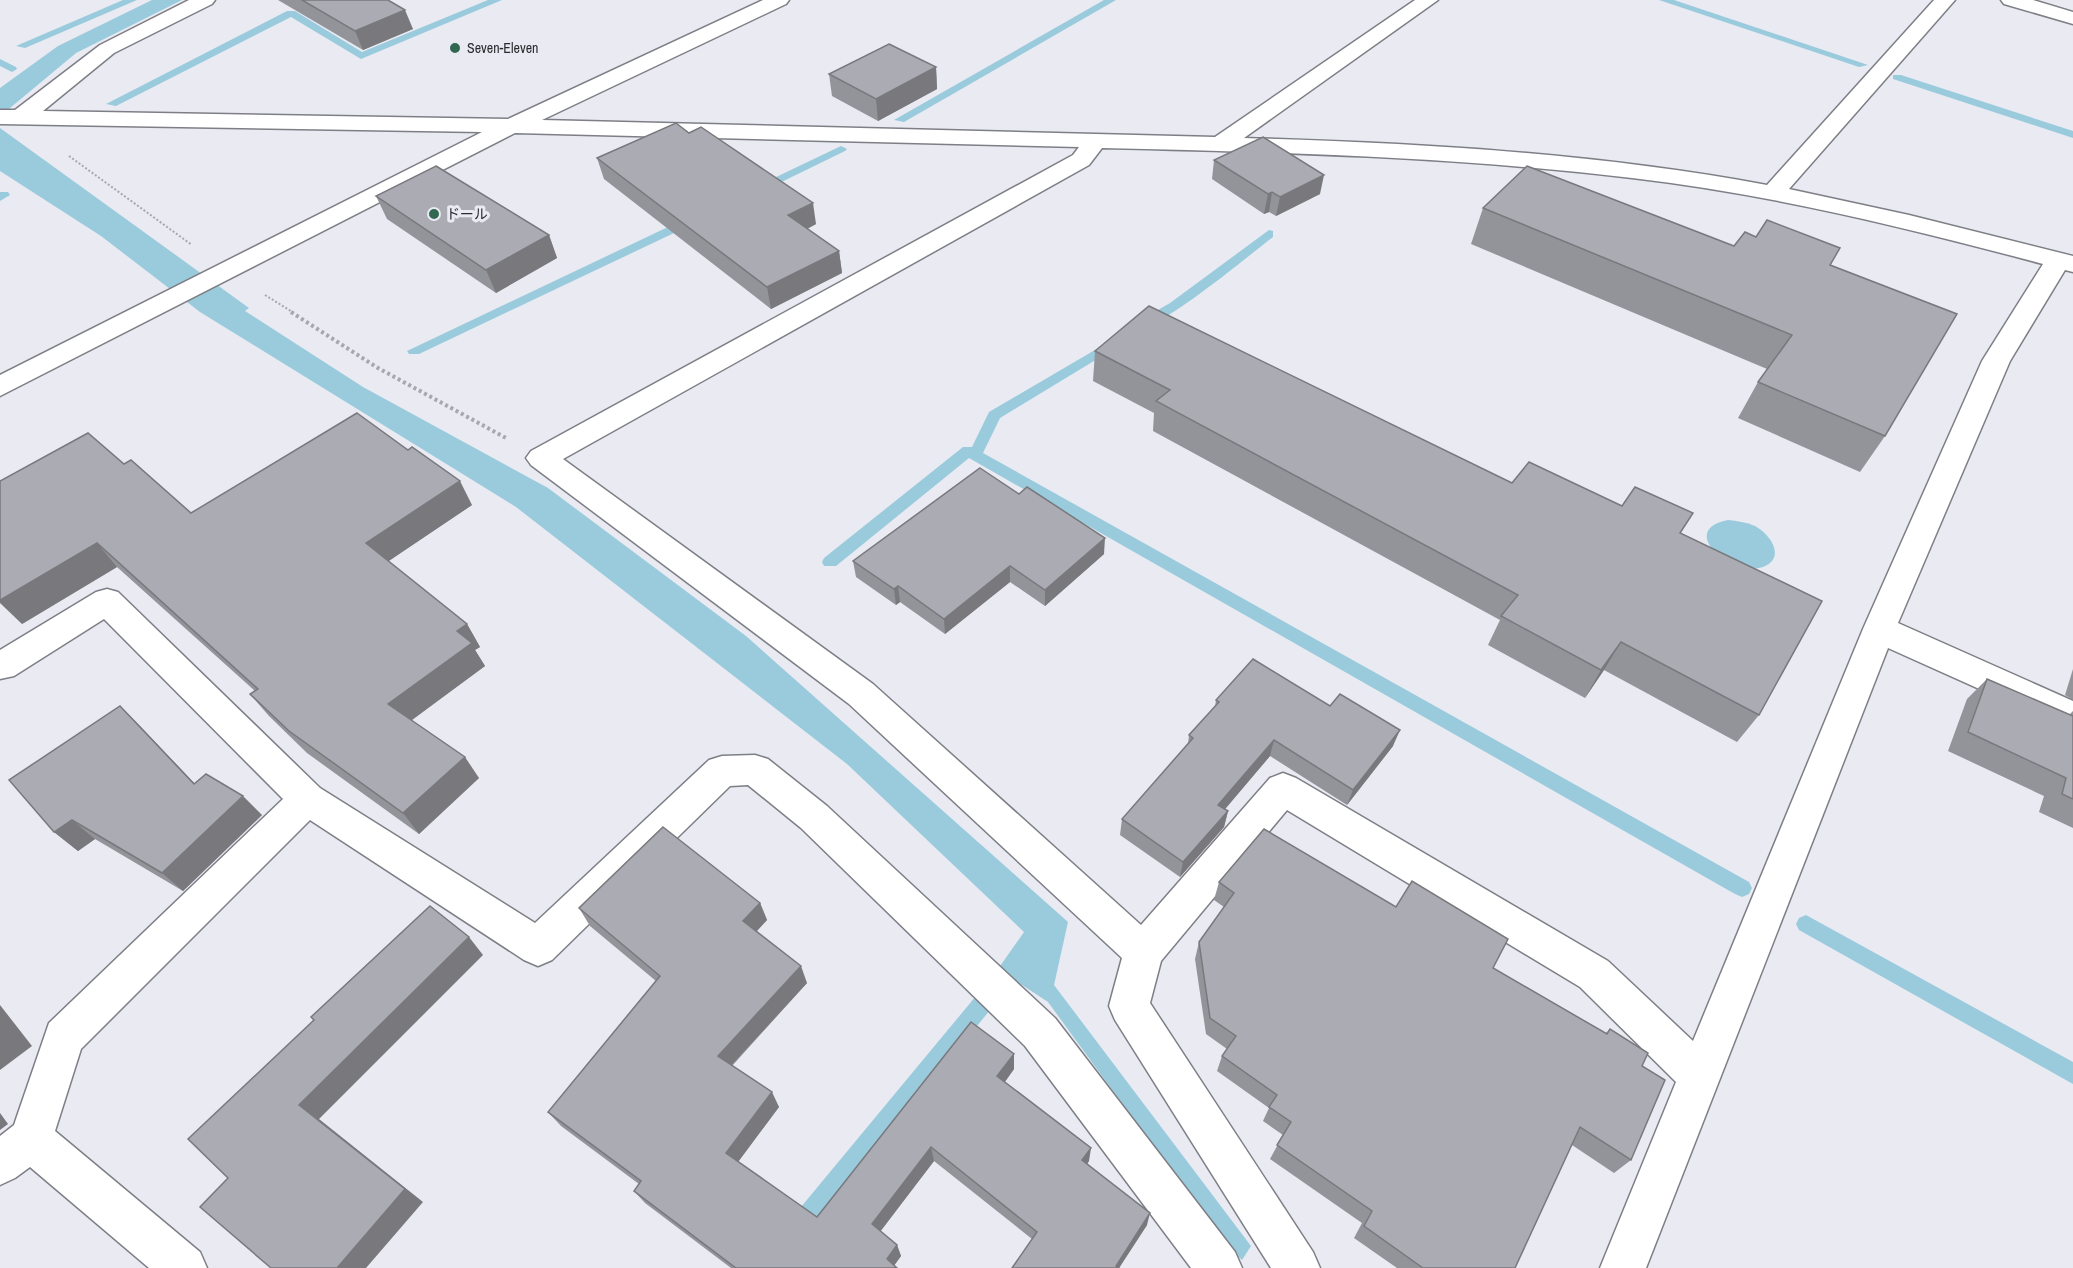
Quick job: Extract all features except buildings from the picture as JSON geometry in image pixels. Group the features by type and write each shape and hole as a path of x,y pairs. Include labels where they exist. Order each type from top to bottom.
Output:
{"street":[{"path":"10,117 107,49 205,0"},
{"path":"0,387 511,126 779,0"},
{"path":"1218,145 1428,0"},
{"path":"1773,193 1945,0"},
{"path":"2011,0 2073,18"},
{"path":"10,117 511,126 1347,148 1488,157 1635,172 1773,193 1916,222 2065,262 1996,361 1878,629 1623,1268"},
{"path":"1095,142 1081,160 541,458 861,694 1143,952"},
{"path":"1,665 107,601 307,799 538,947 722,771 754,770 814,817 1040,1032 1219,1268"},
{"path":"1878,629 2073,717"},
{"path":"1297,1268 1130,1006 1143,952 1284,789 1594,974 1700,1076"},
{"path":"184,1268 16,1151 64,1037 307,799"}],"path":[{"path":"46,117 51,142 220,273 378,368 541,458"}],"water":[{"path":"152,0 182,0 76,53 4,113 0,121 0,88 58,46"},
{"path":"0,128 249,308 245,311 363,387 548,488 746,636 1068,922 1054,985 1251,1246 1242,1260 1223,1242 1048,1002 998,969 1024,932 847,764 516,507 200,312 101,236 0,171"},
{"path":"1728,520 1755,526 1767,536 1772,542 1775,554 1768,565 1747,568 1735,565 1723,559 1714,550 1708,541 1707,533 1714,525"}],"waterway":[{"path":"21,46 132,0"},
{"path":"112,104 291,13 361,56 497,0"},
{"path":"900,120 1111,0"},
{"path":"1664,0 1863,65"},
{"path":"0,62 12,69"},
{"path":"1897,77 2073,135"},
{"path":"759,188 841,149"},
{"path":"0,197 4,195"},
{"path":"414,351 689,221"},
{"path":"1144,324 1175,306 1269,234"},
{"path":"975,455 994,415 1112,344"},
{"path":"830,562 968,451 975,455"},
{"path":"975,455 1742,888"},
{"path":"1806,924 2073,1074"},
{"path":"779,1268 804,1221 983,1003"}],"place":[{"name":"Seven-Eleven","path":"455,48"},
{"name":"ドール","path":"434,214"}]}
